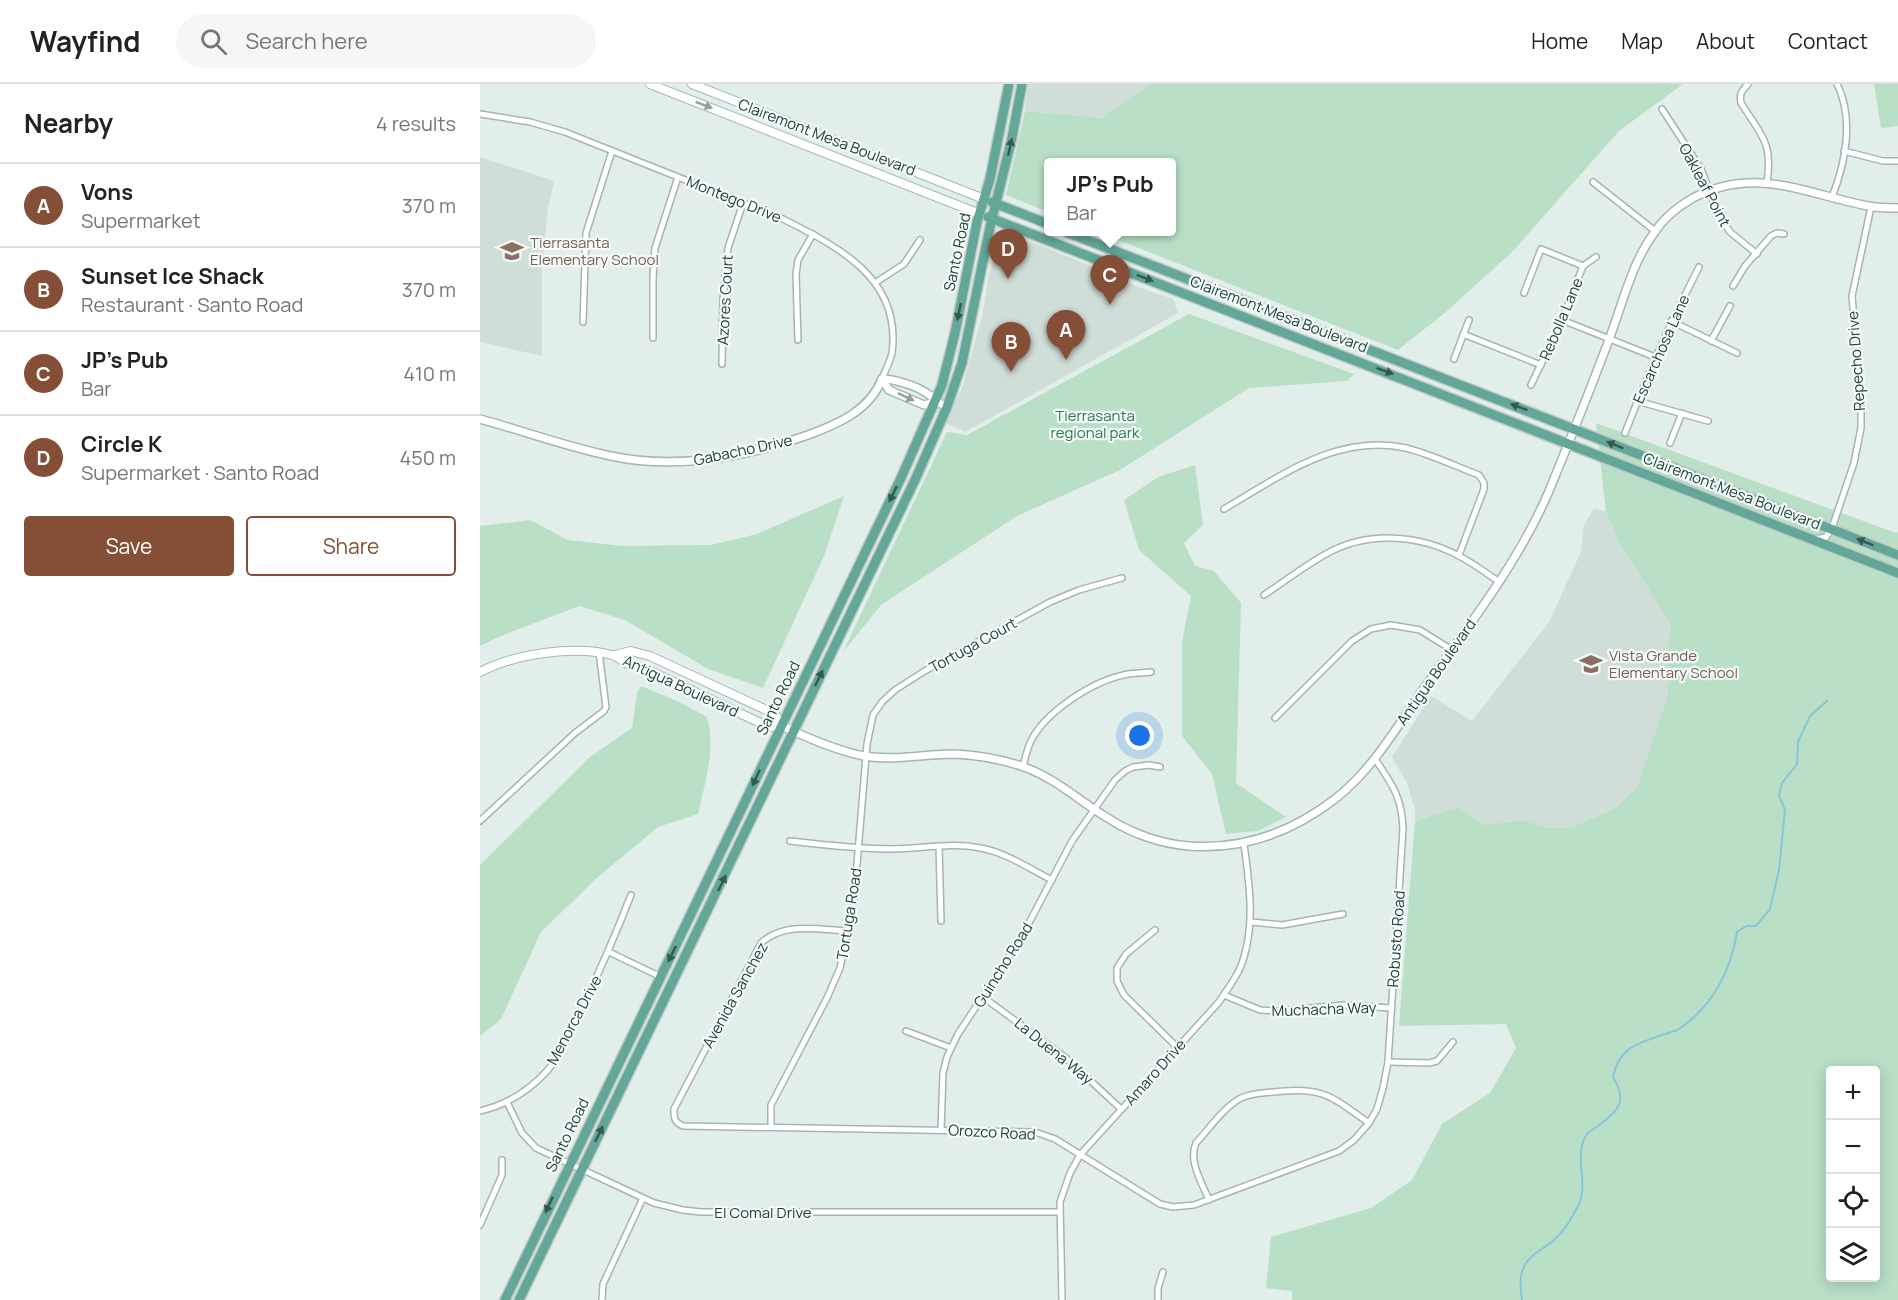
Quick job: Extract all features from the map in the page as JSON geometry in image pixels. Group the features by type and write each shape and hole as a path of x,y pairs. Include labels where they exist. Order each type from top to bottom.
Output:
{"main road":[{"name":"Clairemont Mesa Boulevard","path":"650,84 1898,573"},
{"name":"Clairemont Mesa Boulevard","path":"692,84 1044,222"},
{"name":"Santo Road","path":"505,1300 901,478 935,402 955,333 1009,84"},
{"name":"Santo Road","path":"519,1300 915,480 955,388 1012,138 1022,84"},
{"name":"Clairemont Mesa Boulevard","path":"1079,236 1898,555"},
{"name":"Antigua Boulevard","path":"480,672 512,660 550,652 599,652 615,655 631,651 650,656 775,714 781,725 793,731"},
{"name":"Antigua Boulevard","path":"615,655 627,664 646,669 769,727 781,725"}],"street":[{"path":"1748,84 1741,92 1741,103 1766,142 1770,156 1767,182"},
{"path":"1832,197 1848,135 1847,112 1837,84"},
{"name":"Oakleaf Point","path":"1662,109 1701,169 1718,213 1730,232 1757,254"},
{"name":"Montego Drive","path":"480,114 530,122 556,130 678,177 783,219 813,234 860,264 882,291 893,330 891,355 882,379"},
{"path":"583,322 586,233 612,152"},
{"path":"1844,152 1883,161 1898,161"},
{"path":"653,338 653,278 656,248 678,177"},
{"path":"1593,182 1655,231"},
{"name":"Antigua Boulevard","path":"793,731 830,748 866,756 954,754 982,756 1023,766 1065,787 1095,810 1127,829 1146,837 1186,846 1244,844 1281,832 1300,822 1351,786 1375,759 1452,650 1533,526 1574,428 1638,260 1655,231 1679,207 1709,191 1738,183 1767,182 1871,207 1898,208"},
{"name":"Azores Court","path":"722,364 723,299 728,248 743,203"},
{"name":"Repecho Drive","path":"1832,528 1854,463 1861,428 1861,401 1852,296 1871,207"},
{"path":"1733,286 1745,266 1771,236 1777,233 1784,234"},
{"path":"798,340 796,274 798,260 813,234"},
{"path":"875,283 904,264 920,240"},
{"path":"1524,293 1541,249 1583,266"},
{"name":"Rebolla Lane","path":"1531,385 1562,320 1583,266 1596,257"},
{"name":"Escarchosa Lane","path":"1625,433 1654,357 1699,267"},
{"path":"1711,341 1730,306"},
{"path":"1454,359 1469,320"},
{"path":"1562,320 1654,357"},
{"path":"1671,321 1737,353"},
{"path":"1463,334 1541,365"},
{"path":"882,379 889,390 924,405 935,402"},
{"path":"882,379 894,380 928,394 935,402 947,407"},
{"name":"Gabacho Drive","path":"480,419 613,457 650,461 709,459 767,448 834,425 862,408 878,388 882,379"},
{"path":"1637,401 1708,421"},
{"path":"1670,443 1682,414"},
{"path":"1224,509 1313,458 1343,449 1372,446 1406,448 1479,475 1484,483 1484,489 1459,555"},
{"path":"1815,539 1826,537 1832,528"},
{"path":"1264,595 1326,554 1352,542 1388,537 1419,541 1459,555 1498,581"},
{"name":"Tortuga Court","path":"866,756 873,716 882,702 895,690 1050,602 1079,590 1122,578"},
{"path":"1275,718 1352,641 1371,629 1391,625 1420,630 1452,650"},
{"path":"480,821 575,733 604,711 606,706 599,652"},
{"path":"1023,766 1030,743 1042,724 1064,704 1109,680 1127,674 1151,672"},
{"name":"Tortuga Road","path":"771,1127 771,1105 827,998 840,968 854,900 866,756"},
{"name":"Robusto Road","path":"1369,1124 1377,1108 1388,1062 1402,814 1395,789 1375,759"},
{"name":"Guincho Road","path":"941,1130 944,1073 951,1048 1020,940 1072,841 1115,780 1125,771 1149,765 1160,767"},
{"path":"790,841 893,849 957,845 990,850 1052,880"},
{"name":"Amaro Drive","path":"1062,1300 1059,1212 1070,1173 1080,1155 1224,995 1244,958 1251,922 1244,844"},
{"path":"939,846 941,921"},
{"name":"Menorca Drive","path":"480,1111 507,1102 533,1084 548,1070 564,1046 609,952 631,895"},
{"path":"1251,922 1282,925 1343,914"},
{"name":"Avenida Sanchez","path":"683,1126 674,1118 674,1109 761,943 775,933 789,928 849,931"},
{"path":"1155,930 1126,954 1117,968 1117,981 1124,995 1177,1047"},
{"path":"609,952 661,977"},
{"name":"Muchacha Way","path":"1224,995 1260,1010 1277,1011 1344,1005 1391,1008"},
{"name":"La Duena Way","path":"983,997 1066,1058 1122,1109"},
{"path":"906,1031 951,1048"},
{"path":"1388,1062 1429,1063 1437,1061 1453,1042"},
{"path":"1209,1200 1192,1150 1196,1143 1240,1098 1298,1089 1319,1092 1335,1098 1369,1124"},
{"name":"El Comal Drive","path":"507,1102 527,1141 536,1148 654,1203 683,1210 701,1212 1059,1212"},
{"name":"Orozco Road","path":"683,1126 1035,1132 1055,1139 1160,1204 1173,1207 1194,1205 1209,1200 1339,1151 1354,1140 1369,1124"},
{"path":"480,1225 502,1175 502,1160"},
{"path":"602,1300 603,1284 643,1198"},
{"path":"1158,1300 1158,1288 1163,1272"}],"shaded area":[{"path":"1028,84 1150,84 1103,118 1025,111"},
{"name":"Tierrasanta Elementary School","path":"480,157 554,181 548,208 542,268 542,356 480,342"},
{"path":"1007,236 1043,246 1138,287 1173,299 1178,313 965,432 946,423 963,385 983,313 988,278 999,240"},
{"name":"Vista Grande Elementary School","path":"1594,508 1608,513 1622,547 1671,625 1667,660 1668,695 1638,787 1616,808 1570,828 1549,828 1521,820 1484,825 1459,807 1415,821 1415,810 1407,783 1392,757 1431,696 1472,721 1549,622 1581,552 1584,525"}],"green space":[{"path":"1150,84 1683,84 1619,131 1513,251 1446,312 1398,350 1108,236 1176,236 1176,158 1044,158 1044,210 1006,195 1025,111 1103,118"},
{"path":"1874,84 1898,84 1898,126 1881,128"},
{"name":"Tierrasanta regional park","path":"1189,314 1354,374 1347,381 1249,388 1120,470 1017,516 881,605 843,652 947,432 967,435"},
{"path":"1596,423 1898,532 1898,1300 1292,1300 1292,1291 1266,1288 1271,1237 1371,1208 1412,1180 1442,1124 1490,1093 1516,1048 1506,1024 1399,1026 1415,821 1459,807 1484,825 1522,820 1549,828 1570,828 1616,808 1638,786 1668,695 1667,660 1671,625 1622,547 1606,512"},
{"name":"Tierrasanta regional park","path":"1195,465 1203,525 1184,543 1195,566 1214,571 1241,603 1236,783 1286,817 1258,831 1226,834 1212,774 1182,736 1182,642 1191,596 1139,550 1124,500 1158,477"},
{"path":"844,496 824,556 763,688 708,669 625,620 579,606 480,646 480,526 530,520 568,540 623,546 711,545 757,534"},
{"path":"641,686 707,717 710,754 698,814 658,827 598,877 541,932 501,1019 480,1036 480,865 590,757 632,728 637,693"}],"waterway":[{"path":"1522,1300 1520,1286 1524,1266 1531,1257 1561,1233 1578,1206 1582,1189 1581,1151 1583,1143 1587,1134 1611,1115 1619,1104 1620,1093 1613,1077 1620,1059 1630,1048 1675,1031 1691,1020 1711,998 1725,973 1737,932 1746,926 1756,926 1770,909 1779,870 1785,810 1779,796 1782,783 1797,764 1798,742 1810,716 1827,701"}],"place":[{"name":"Tierrasanta Elementary School","path":"512,251"},
{"name":"Circle K","path":"1008,279"},
{"name":"JP's Pub","path":"1110,305"},
{"name":"Vons","path":"1066,360"},
{"name":"Sunset Ice Shack","path":"1011,372"},
{"name":"Vista Grande Elementary School","path":"1591,664"}]}
